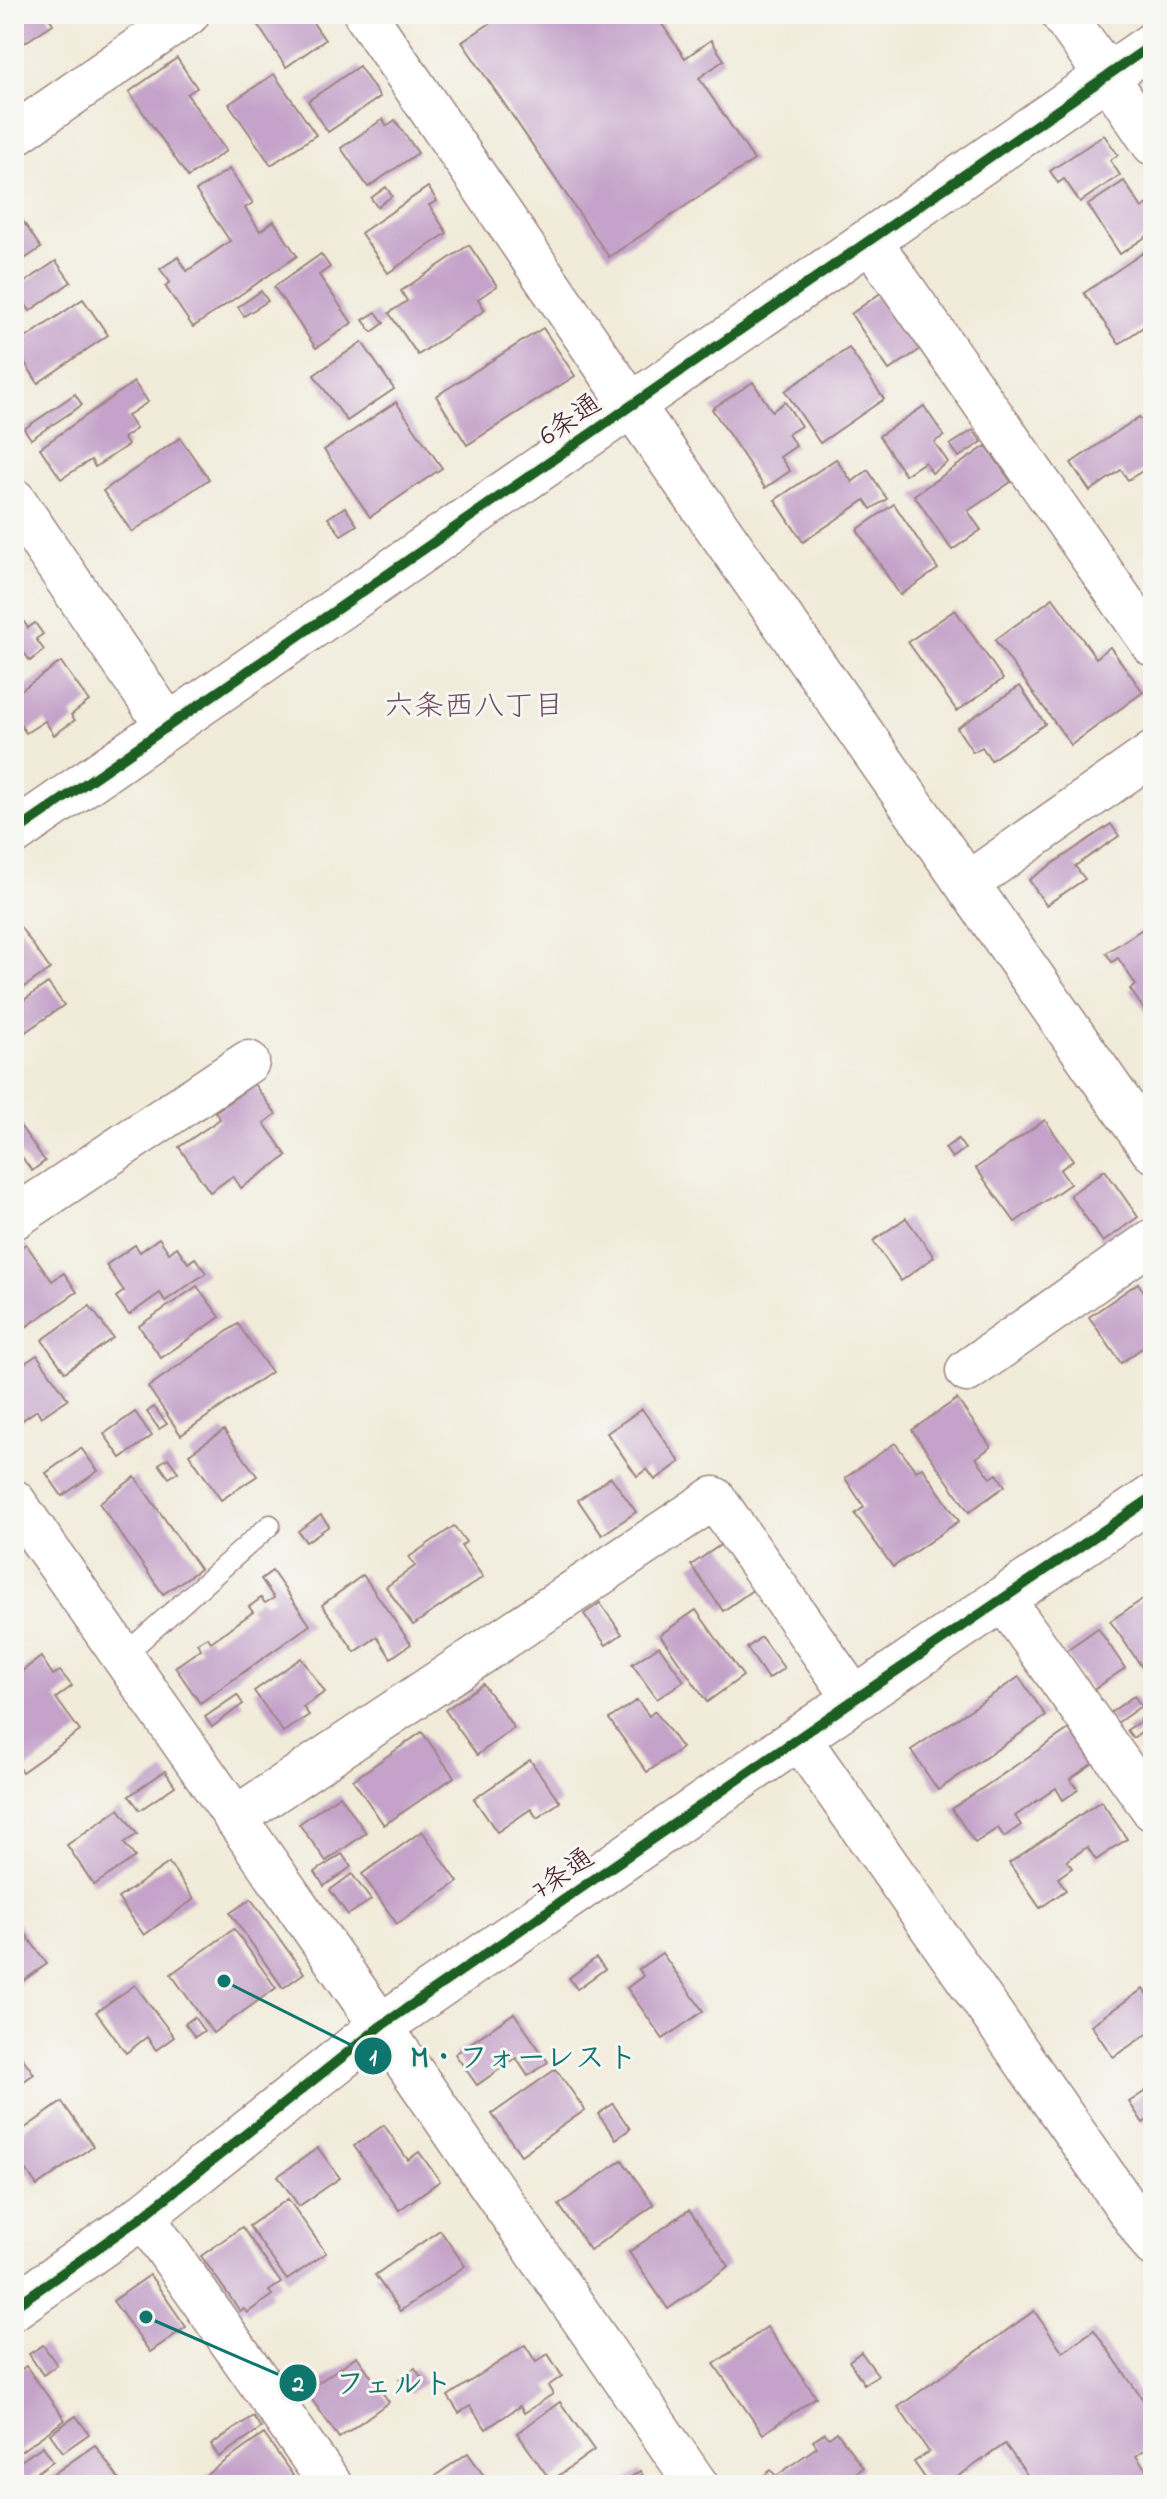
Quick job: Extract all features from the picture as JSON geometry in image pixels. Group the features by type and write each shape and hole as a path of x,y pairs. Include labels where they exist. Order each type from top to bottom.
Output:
{"street":[{"path":"14,135 188,14"},
{"path":"365,14 631,404 1153,1150"},
{"path":"1063,14 1153,144"},
{"name":"6条通","path":"14,833 1153,44"},
{"path":"871,242 1153,645"},
{"path":"14,501 168,726"},
{"path":"968,883 1153,753"},
{"path":"14,1218 248,1062"},
{"path":"967,1371 1153,1240"},
{"name":"7条通","path":"14,2307 143,2216 381,2026 1153,1497"},
{"path":"235,1818 714,1498 855,1699"},
{"path":"21,1527 122,1657 697,2485"},
{"path":"1003,1599 1153,1810"},
{"path":"799,1738 1153,2245"},
{"path":"143,2216 331,2485"}],"lane":[{"path":"122,1657 270,1525"}],"building":[{"path":"14,14 47,14 53,24 15,49"},
{"path":"266,14 307,14 325,40 286,67 255,21"},
{"path":"504,14 655,14 685,58 711,40 724,60 699,78 754,160 609,257 462,42"},
{"path":"177,58 197,88 187,94 226,151 188,177 129,92"},
{"path":"359,66 380,97 328,132 308,101"},
{"path":"274,74 316,135 271,165 229,104"},
{"path":"383,119 387,126 395,120 418,153 368,187 341,148"},
{"path":"1104,135 1118,155 1110,160 1120,175 1080,202 1064,179 1058,183 1050,171"},
{"path":"229,169 253,203 245,208 260,231 274,221 297,256 193,327 165,286 170,282 160,269 178,257 187,271 230,241 196,191"},
{"path":"1124,181 1142,208 1151,202 1153,205 1153,232 1120,254 1088,205"},
{"path":"386,187 392,196 377,207 371,198"},
{"path":"428,187 437,201 429,205 447,233 388,273 361,233"},
{"path":"14,208 41,248 14,266"},
{"path":"469,245 497,286 478,299 485,310 418,355 389,313 407,301 401,291"},
{"path":"1153,246 1153,320 1119,344 1084,293"},
{"path":"321,254 330,267 319,275 352,323 316,348 274,287"},
{"path":"56,261 71,282 30,311 15,289"},
{"path":"261,291 268,301 244,316 238,307"},
{"path":"882,292 921,349 889,370 851,314"},
{"path":"83,299 108,335 38,383 14,346"},
{"path":"376,312 384,323 372,332 363,320"},
{"path":"543,328 575,376 467,445 436,396"},
{"path":"362,342 394,389 347,421 314,375"},
{"path":"849,348 884,399 820,443 785,391"},
{"path":"134,382 148,402 127,416 136,429 123,438 128,445 95,467 91,460 61,479 40,448"},
{"path":"753,382 772,411 785,402 801,426 788,434 796,446 780,457 790,471 765,488 712,409"},
{"path":"75,394 82,405 31,439 24,429"},
{"path":"396,402 442,468 370,517 324,450"},
{"path":"924,406 944,436 934,442 948,462 932,473 925,462 905,475 879,436"},
{"path":"1139,417 1153,437 1153,470 1144,470 1128,480 1121,470 1090,491 1071,463"},
{"path":"973,430 982,442 959,457 950,445"},
{"path":"180,438 209,479 132,532 103,491"},
{"path":"986,446 1011,482 968,511 981,530 952,550 914,495"},
{"path":"836,459 852,482 868,470 887,499 871,509 865,500 803,542 775,500"},
{"path":"894,504 938,569 900,595 857,530"},
{"path":"345,507 357,525 341,535 328,518"},
{"path":"1053,598 1096,658 1110,647 1143,692 1071,745 995,640"},
{"path":"14,607 28,628 35,623 43,634 36,639 44,650 30,661 20,647 14,652"},
{"path":"955,610 1003,679 957,711 908,642"},
{"path":"61,662 89,701 71,715 75,720 54,735 45,721 26,733 14,716 14,695"},
{"path":"1020,686 1045,724 991,760 982,747 973,752 957,728"},
{"path":"1111,824 1119,836 1075,866 1085,879 1046,905 1029,880"},
{"path":"14,918 50,969 14,994"},
{"path":"1153,922 1153,1016 1150,1018 1130,989 1136,985 1118,958 1112,962 1106,953"},
{"path":"48,983 64,1005 14,1040 14,1007"},
{"path":"254,1084 276,1114 264,1123 287,1156 241,1188 233,1176 210,1192 179,1147 220,1119 215,1112"},
{"path":"14,1117 45,1161 32,1171 14,1146"},
{"path":"1045,1120 1073,1160 1060,1170 1070,1184 1015,1222 976,1168"},
{"path":"958,1139 965,1149 952,1158 945,1148"},
{"path":"1105,1170 1138,1217 1103,1242 1070,1195"},
{"path":"906,1218 934,1257 901,1281 873,1241"},
{"path":"159,1238 169,1253 177,1247 188,1263 195,1258 206,1273 165,1301 160,1293 129,1315 116,1297 124,1291 106,1265 135,1245 140,1252"},
{"path":"26,1244 52,1281 64,1273 77,1292 14,1335 14,1252"},
{"path":"1138,1283 1153,1305 1153,1340 1121,1363 1089,1317"},
{"path":"197,1286 220,1317 161,1358 139,1326"},
{"path":"90,1306 113,1338 65,1372 42,1340"},
{"path":"238,1324 271,1372 181,1435 148,1387"},
{"path":"18,1355 25,1363 37,1355 68,1399 41,1417 37,1410 14,1426 14,1358"},
{"path":"957,1399 991,1447 976,1458 991,1478 997,1474 1005,1486 969,1512 912,1430"},
{"path":"154,1407 167,1424 159,1429 147,1412"},
{"path":"642,1409 680,1462 655,1480 647,1469 637,1476 607,1433"},
{"path":"135,1412 152,1436 121,1458 104,1434"},
{"path":"224,1430 257,1476 221,1500 189,1454"},
{"path":"895,1443 916,1471 922,1467 959,1521 893,1567 855,1514 864,1507 845,1478"},
{"path":"81,1448 98,1471 62,1496 46,1473"},
{"path":"168,1458 178,1472 169,1478 159,1464"},
{"path":"135,1477 200,1569 163,1594 99,1503"},
{"path":"611,1477 636,1512 602,1535 578,1500"},
{"path":"321,1515 329,1526 306,1542 298,1531"},
{"path":"454,1526 466,1542 461,1546 483,1577 413,1625 386,1587 415,1566 409,1557"},
{"path":"722,1544 754,1589 723,1611 691,1565"},
{"path":"272,1571 310,1625 200,1703 175,1667 201,1649 197,1643 207,1637 211,1642 253,1612 249,1607 261,1598 265,1603 274,1598 261,1579"},
{"path":"363,1575 411,1644 391,1658 377,1637 355,1652 322,1605"},
{"path":"1151,1594 1153,1598 1153,1683 1110,1621"},
{"path":"600,1603 622,1634 606,1645 584,1614"},
{"path":"696,1610 743,1676 707,1702 660,1635"},
{"path":"1098,1628 1125,1668 1092,1691 1064,1652"},
{"path":"761,1637 784,1668 768,1679 747,1648"},
{"path":"659,1646 684,1681 657,1699 632,1664"},
{"path":"41,1657 53,1675 60,1671 72,1686 56,1698 80,1731 22,1772 14,1761 14,1677"},
{"path":"301,1658 325,1692 303,1707 309,1715 283,1732 254,1691"},
{"path":"1019,1677 1046,1716 938,1790 911,1750"},
{"path":"483,1684 514,1728 477,1755 445,1710"},
{"path":"237,1695 243,1704 212,1727 205,1717"},
{"path":"1134,1696 1141,1706 1114,1725 1107,1715"},
{"path":"637,1700 649,1716 655,1711 682,1748 647,1772 609,1719"},
{"path":"1142,1720 1147,1727 1133,1738 1127,1730"},
{"path":"1069,1729 1093,1763 1070,1779 1078,1790 1063,1800 1056,1788 1015,1816 1021,1825 1004,1837 998,1828 975,1843 952,1809"},
{"path":"422,1732 454,1777 384,1825 353,1780"},
{"path":"530,1760 560,1802 537,1818 531,1809 497,1832 474,1799"},
{"path":"165,1771 175,1786 140,1810 129,1796"},
{"path":"340,1795 366,1833 326,1861 299,1824"},
{"path":"1101,1801 1127,1839 1096,1860 1087,1847 1067,1861 1072,1868 1058,1878 1066,1890 1040,1908 1009,1863"},
{"path":"119,1809 137,1834 124,1843 135,1857 94,1885 67,1845"},
{"path":"422,1831 458,1882 397,1924 362,1874"},
{"path":"342,1854 351,1867 324,1886 315,1872"},
{"path":"169,1863 194,1899 144,1935 118,1898"},
{"path":"352,1874 371,1900 348,1915 330,1890"},
{"path":"251,1899 304,1973 283,1988 230,1913"},
{"path":"14,1918 47,1964 14,1987"},
{"path":"234,1929 276,1988 213,2033 171,1974"},
{"path":"662,1953 703,2011 663,2039 627,1988 643,1976 639,1969"},
{"path":"596,1958 605,1969 577,1989 569,1978"},
{"path":"135,1985 174,2037 156,2050 147,2037 126,2053 96,2012"},
{"path":"1143,1989 1153,2003 1153,2030 1113,2057 1091,2025"},
{"path":"514,2013 548,2062 528,2076 516,2058 477,2085 455,2054"},
{"path":"194,2017 204,2031 195,2037 185,2024"},
{"path":"14,2046 34,2074 14,2088"},
{"path":"556,2069 585,2110 521,2155 492,2114"},
{"path":"1153,2086 1153,2116 1143,2123 1129,2102"},
{"path":"62,2102 93,2146 37,2186 14,2153 14,2136"},
{"path":"613,2104 630,2129 616,2139 598,2114"},
{"path":"384,2125 408,2160 419,2152 440,2181 399,2210 354,2146"},
{"path":"318,2148 340,2178 299,2206 278,2176"},
{"path":"622,2160 654,2205 590,2250 559,2205"},
{"path":"288,2199 326,2253 287,2280 249,2226"},
{"path":"689,2210 729,2266 668,2309 629,2252"},
{"path":"242,2227 281,2283 269,2291 272,2295 247,2313 244,2309 240,2311 201,2256"},
{"path":"440,2230 465,2266 400,2311 375,2275"},
{"path":"150,2275 186,2327 150,2352 113,2301"},
{"path":"1034,2311 1063,2352 1094,2330 1153,2414 1153,2444 1136,2456 1153,2479 1153,2485 1022,2485 1030,2479 1005,2444 946,2485 930,2485 914,2462 929,2452 898,2407"},
{"path":"767,2327 816,2397 763,2434 714,2364"},
{"path":"43,2345 57,2365 43,2375 29,2354"},
{"path":"525,2345 536,2362 548,2354 562,2376 548,2386 553,2394 524,2413 520,2406 486,2429 470,2406 459,2413 448,2396"},
{"path":"861,2352 878,2375 864,2384 849,2361"},
{"path":"357,2356 389,2402 339,2438 306,2391"},
{"path":"26,2366 65,2420 14,2456 14,2375"},
{"path":"415,2368 425,2383 410,2393 399,2379"},
{"path":"560,2402 594,2450 551,2481 517,2433"},
{"path":"76,2416 89,2434 63,2452 50,2434"},
{"path":"253,2416 261,2428 219,2457 211,2445"},
{"path":"837,2432 863,2468 839,2485 763,2485 759,2479 771,2470 776,2476 817,2447 813,2441 825,2433 829,2438"},
{"path":"264,2434 294,2477 283,2485 192,2485"},
{"path":"95,2445 123,2485 38,2485"},
{"path":"43,2446 53,2461 25,2481 15,2465"},
{"path":"468,2453 488,2482 484,2485 422,2485"},
{"path":"640,2471 649,2485 619,2485"}],"cycle path":[{"path":"14,833 1153,44"},
{"path":"14,2307 143,2216 381,2026 1153,1497"}],"place":[{"name":"M・フォーレスト","path":"224,1981"},
{"name":"フェルト","path":"146,2317"}],"district":[{"name":"六条西八丁目","path":"474,705"}]}
